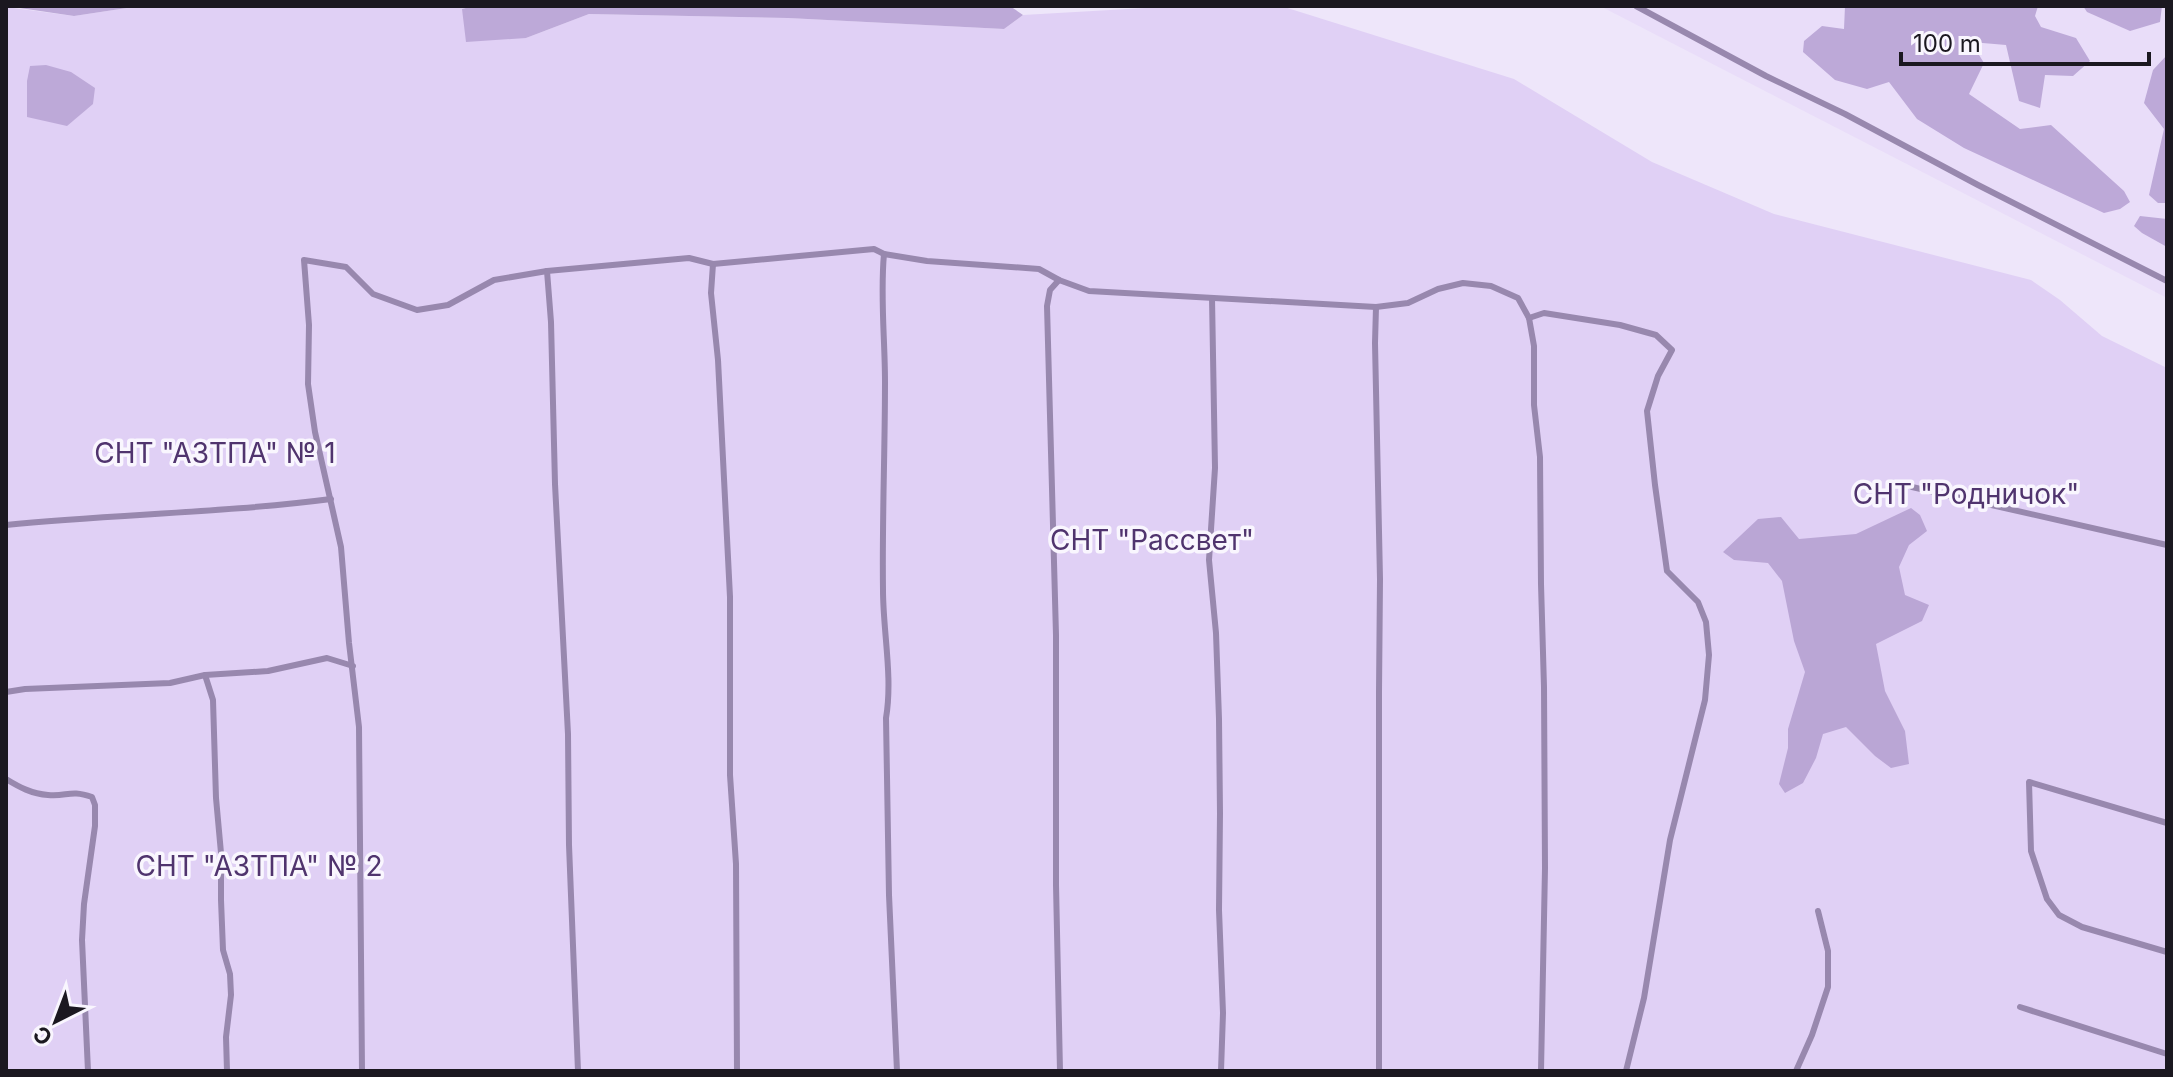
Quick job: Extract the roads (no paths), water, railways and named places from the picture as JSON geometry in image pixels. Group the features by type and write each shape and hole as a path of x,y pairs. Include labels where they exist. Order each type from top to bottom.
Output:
{"lane":[{"path":"1636,6 2167,281"},
{"path":"362,1071 359,727 341,547 315,432 308,384 309,325 304,260 346,267 373,294 417,310 448,305 494,280 547,271 689,258 713,264 874,249 884,254 927,261 1039,269 1089,291 1376,307 1408,303 1438,289 1463,283 1491,286 1518,298 1529,318 1534,346 1534,405 1540,457 1545,868 1541,1071"},
{"path":"884,254 881,282 885,390 883,593 889,699 886,718 889,895 897,1071"},
{"path":"713,264 711,293 718,360 730,597 730,775 736,864 737,1071"},
{"path":"547,271 568,734 578,1071"},
{"path":"1059,280 1050,290 1047,306 1056,635 1060,1071"},
{"path":"1212,298 1215,468 1209,560 1216,633 1219,735 1221,1071"},
{"path":"1376,307 1380,579 1379,1071"},
{"path":"1529,318 1544,313 1620,325 1656,335 1672,350 1658,376 1647,411 1655,485 1667,571 1698,602 1706,622 1709,655 1705,700 1670,840 1644,998 1626,1071"},
{"path":"1912,487 2167,545"},
{"path":"6,525 331,499"},
{"path":"6,692 170,683 205,675 268,671 327,658 353,666"},
{"path":"205,675 213,700 223,950 230,974 227,1071"},
{"path":"6,779 22,789 49,796 79,792 92,797 95,805 82,940 88,1071"},
{"path":"2167,823 2029,782 2031,851 2047,899 2059,915 2082,927 2167,952"},
{"path":"1796,1071 1828,987 1828,951 1818,911"},
{"path":"2020,1007 2167,1054"}],"park label":[{"name":"СНТ \"АЗТПА\" № 1","path":"215,453"},
{"name":"СНТ \"Родничок\"","path":"1966,494"},
{"name":"СНТ \"Рассвет\"","path":"1152,540"},
{"name":"СНТ \"АЗТПА\" № 2","path":"259,866"}]}
